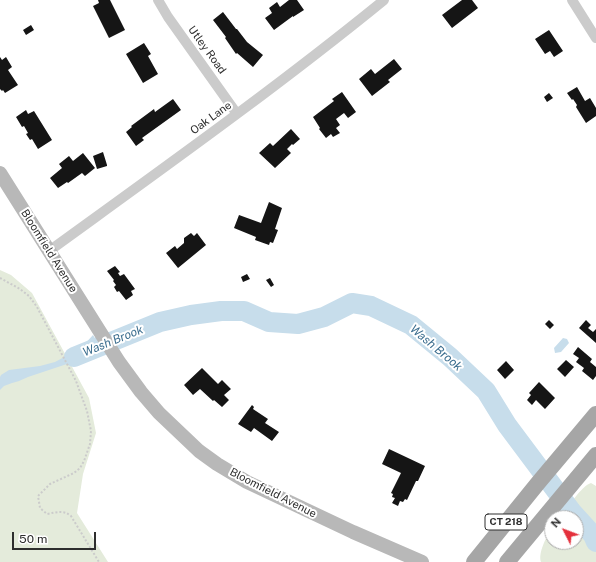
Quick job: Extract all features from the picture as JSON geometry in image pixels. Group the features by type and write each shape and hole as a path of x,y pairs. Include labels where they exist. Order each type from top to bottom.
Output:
{"main road":[{"name":"Bloomfield Avenue","path":"0,173 119,362 141,392 159,413 199,451 217,464 261,489 422,562"},
{"name":"CT 218","path":"474,562 596,414"},
{"name":"CT 218","path":"507,562 596,455"}],"street":[{"name":"Utley Road","path":"158,0 237,114"},
{"name":"Oak Lane","path":"49,251 237,114 335,40 384,0"},
{"path":"572,0 596,38"}],"path":[{"path":"0,278 20,289 29,296 37,307 76,381 87,411 91,431 90,444 80,468 74,473 50,484 38,496 40,508 47,514 60,511 71,516 99,562"}],"green space":[{"path":"0,270 11,275 32,293 89,398 96,433 83,474 77,513 108,562 0,562"},
{"path":"591,483 596,486 596,562 541,562 540,558 544,544 544,550 584,550 584,510 566,510 587,485"}],"water":[{"path":"93,335 103,351 4,386 0,390 0,377 9,370 40,366 55,362 81,348"},
{"path":"563,338 567,339 569,343 561,352 555,353 554,348"}],"building":[{"path":"98,0 110,0 125,30 109,38 93,6 99,3"},
{"path":"289,0 297,0 304,10 274,30 265,18 272,13 269,8 277,2 280,7"},
{"path":"462,0 472,0 478,8 452,28 442,15"},
{"path":"223,12 247,42 263,55 253,67 237,53 236,54 225,38 226,37 213,20"},
{"path":"31,25 34,30 26,35 23,30"},
{"path":"549,30 563,51 554,57 550,51 545,54 535,39"},
{"path":"144,43 151,54 148,56 158,74 143,83 126,54"},
{"path":"0,57 2,60 6,57 12,67 8,70 18,85 5,93 0,89"},
{"path":"394,59 402,69 388,80 390,82 372,96 359,79 371,69 375,74"},
{"path":"577,87 585,101 590,98 596,108 596,116 586,123 576,107 577,105 567,93"},
{"path":"342,92 356,112 348,118 344,113 336,119 340,125 336,128 340,133 333,137 331,134 326,138 319,129 320,128 313,117 334,101 332,99"},
{"path":"549,93 553,98 547,102 544,97"},
{"path":"173,99 181,110 142,138 144,140 136,146 126,132 132,127 131,126 154,109 155,112"},
{"path":"26,110 28,114 34,111 52,140 38,149 32,139 30,140 26,134 28,133 24,126 22,127 16,117"},
{"path":"291,129 300,139 287,149 291,153 275,168 259,153 270,143 273,146"},
{"path":"103,152 107,166 97,169 93,156"},
{"path":"83,153 95,168 85,176 82,173 58,188 50,178 62,168 59,164 69,156 73,161"},
{"path":"269,202 282,208 275,229 278,230 273,243 270,242 269,245 255,240 256,237 234,228 239,215 261,223"},
{"path":"191,233 194,236 197,233 206,245 178,268 166,253 175,246 177,249 184,243 184,238"},
{"path":"115,266 120,272 118,273 120,276 124,274 135,289 131,291 133,295 126,300 119,291 117,292 114,287 116,285 113,281 114,280 107,271"},
{"path":"247,274 250,279 243,282 241,277"},
{"path":"270,278 274,285 271,287 266,280"},
{"path":"549,320 554,325 550,329 545,324"},
{"path":"586,320 591,325 588,328 593,332 596,329 596,343 579,328"},
{"path":"578,347 592,359 590,362 596,367 596,376 593,380 582,371 584,368 576,362 579,358 573,354"},
{"path":"566,360 574,367 565,377 557,369"},
{"path":"506,361 514,370 505,379 497,370"},
{"path":"202,368 218,384 222,380 231,389 224,395 229,400 222,407 200,389 193,395 184,385"},
{"path":"539,382 555,398 545,409 536,400 532,405 527,400 531,395 529,393"},
{"path":"252,405 254,407 253,409 268,419 265,423 279,432 272,441 254,428 251,432 238,424"},
{"path":"389,449 425,466 407,500 405,499 403,502 400,501 398,506 392,503 395,498 392,497 393,494 391,493 401,473 382,464"}],"waterway":[{"name":"Wash Brook","path":"74,357 160,322 191,315 221,311 244,311 269,322 298,324 324,317 352,303 371,306 411,325 450,357 486,391 507,425 572,512 593,535 596,542"}]}
